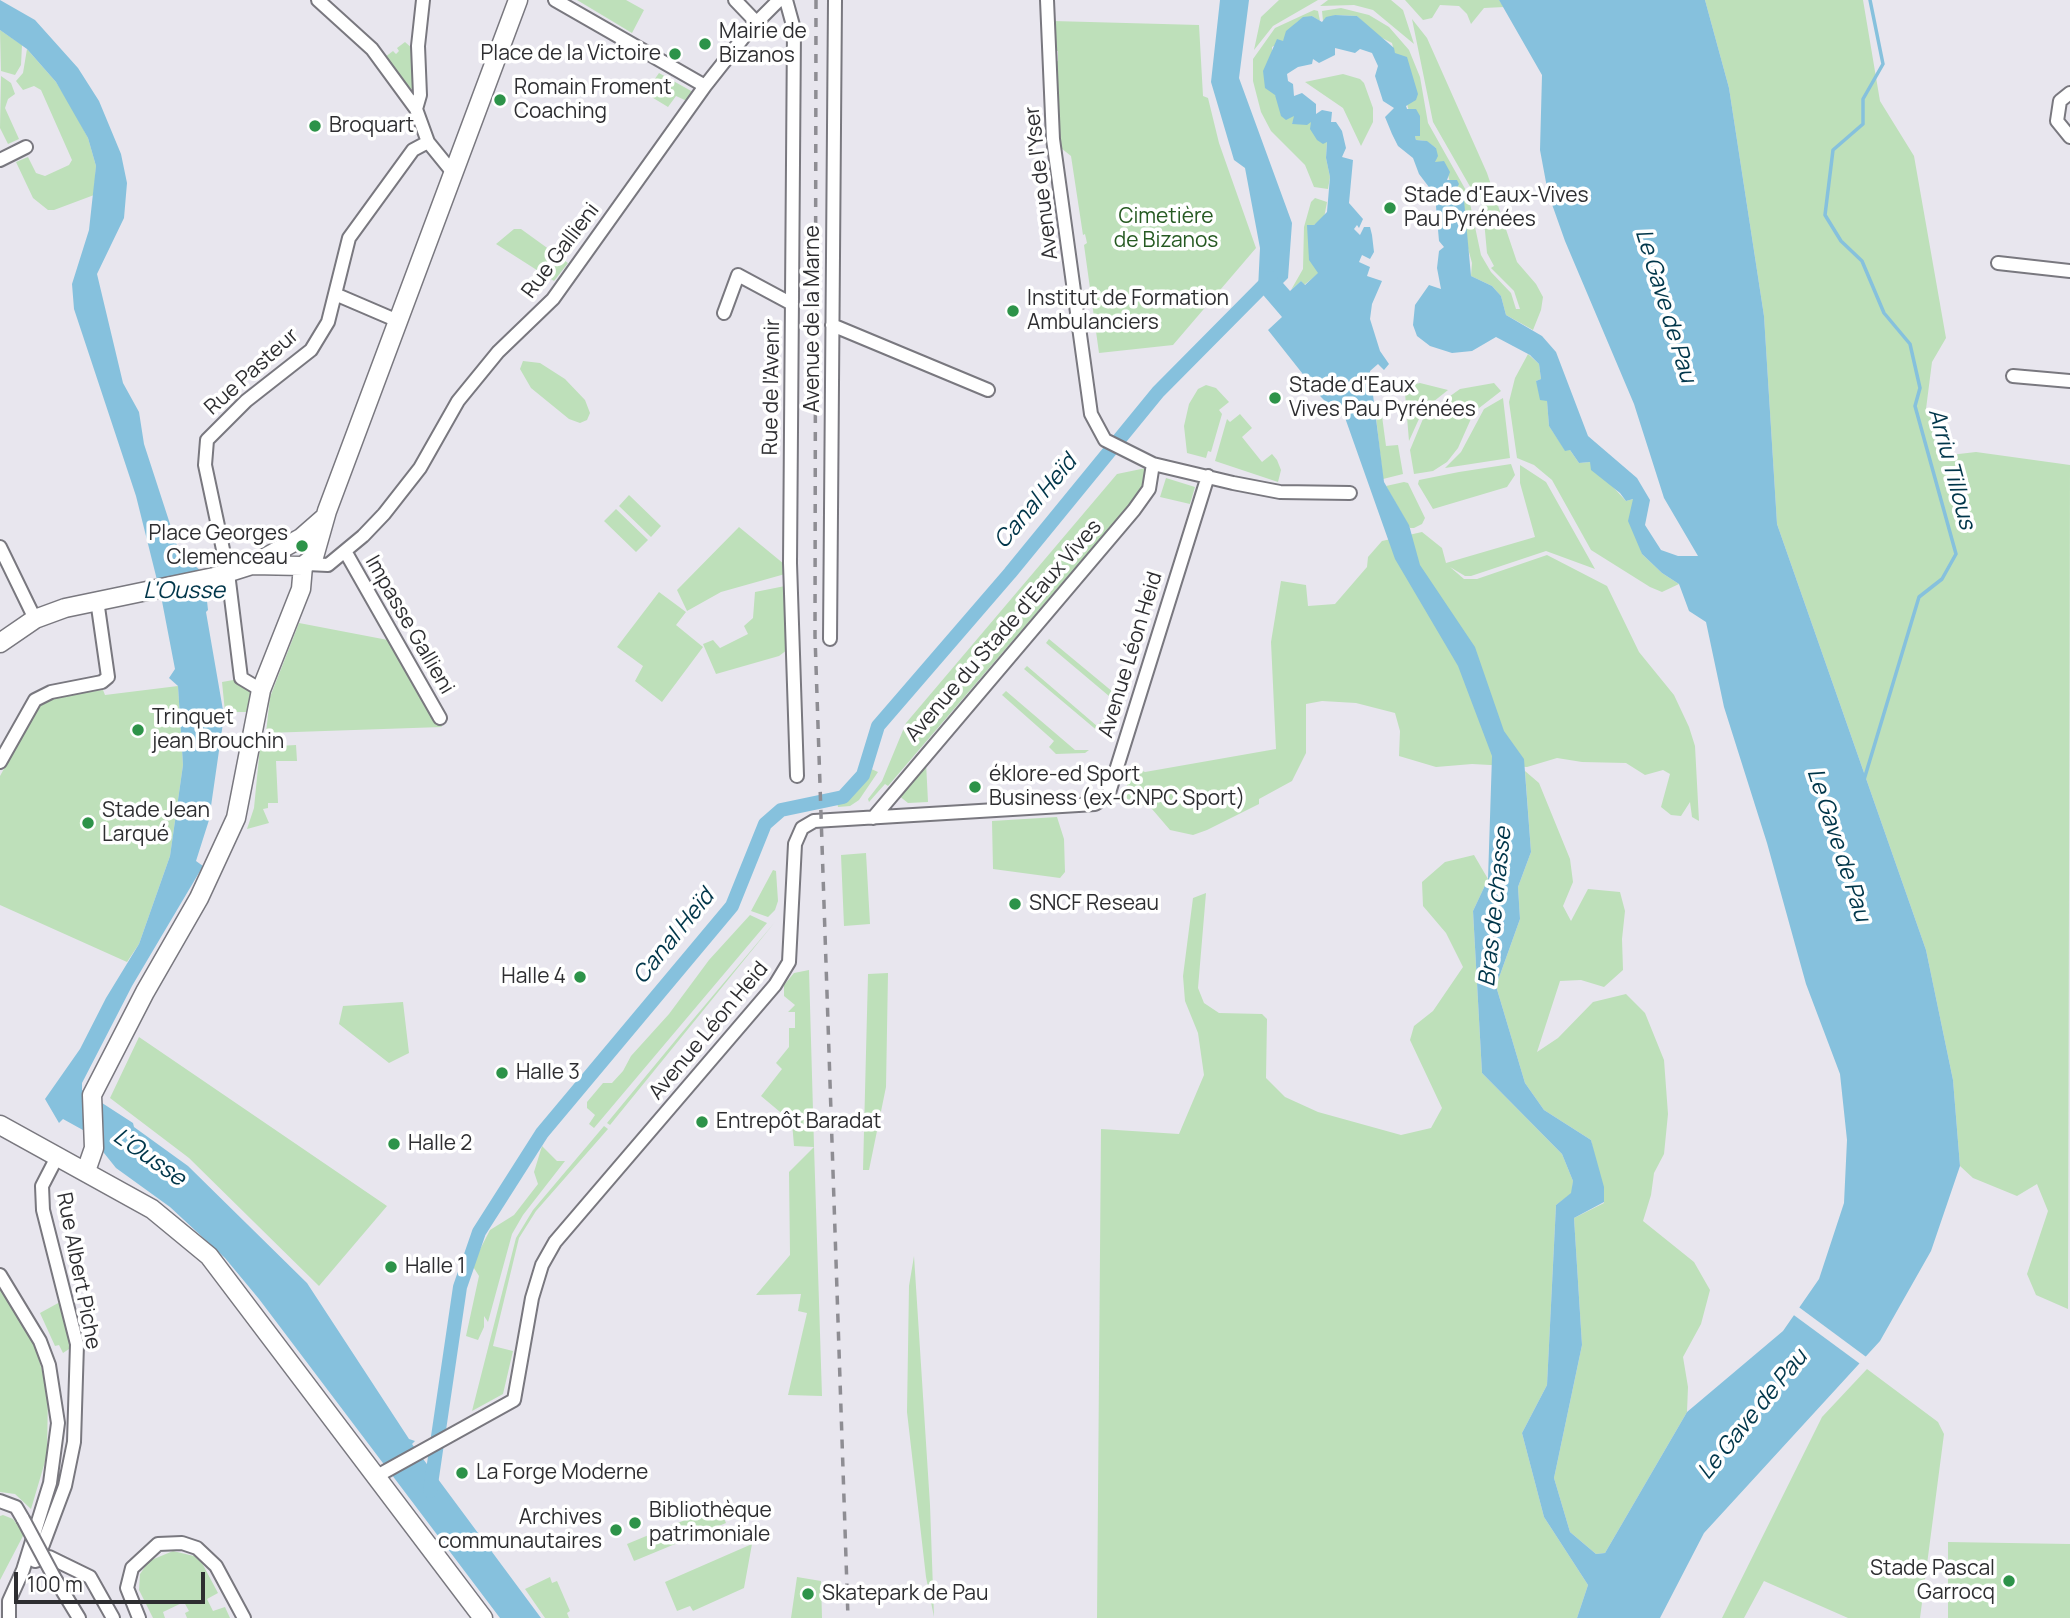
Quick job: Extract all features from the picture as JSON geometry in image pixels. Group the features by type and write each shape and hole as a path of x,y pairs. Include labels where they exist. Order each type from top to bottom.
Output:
{"main road":[{"path":"305,562 325,517 518,0"},
{"path":"0,643 35,619 97,600 155,590 252,565 294,541 325,517"},
{"path":"86,1171 92,1157 94,1139 92,1095 227,843 236,818 261,690 301,589 305,562 312,543 294,541"},
{"path":"294,541 287,558 305,562"},
{"path":"252,565 305,562"},
{"path":"0,1125 152,1209 209,1256 382,1473 483,1618"}],"street":[{"path":"318,0 372,49 416,109 428,142 454,174"},
{"path":"416,109 421,95 418,46 423,0"},
{"path":"555,0 705,86"},
{"path":"735,0 757,23"},
{"name":"Rue Gallieni","path":"305,562 328,565 377,521 420,468 458,401 498,352 553,299 705,86 779,0"},
{"name":"Rue de l'Avenir","path":"786,0 794,29 790,563 797,776"},
{"name":"Avenue de la Marne","path":"830,639 835,0"},
{"name":"Avenue de l'Yser","path":"1047,0 1053,139 1091,414 1105,440 1153,464 1280,492 1350,493"},
{"path":"2070,93 2060,101 2057,121 2070,137"},
{"name":"Rue Pasteur","path":"261,690 241,676 221,575 204,452 207,440 214,431 311,350 328,322 349,238 414,150 428,142"},
{"path":"0,160 26,147"},
{"path":"1998,263 2070,271"},
{"path":"724,313 738,275 792,304"},
{"path":"335,294 398,321"},
{"path":"832,325 988,390"},
{"path":"2013,376 2070,382"},
{"name":"Avenue du Stade d'Eaux Vives","path":"873,818 1134,510 1149,488 1153,464"},
{"name":"Avenue Léon Heid","path":"382,1473 514,1400 533,1298 542,1265 555,1242 775,985 789,962 794,844 798,834 814,821 1094,804 1108,796 1208,476"},
{"path":"0,547 35,619"},
{"name":"Impasse Gallieni","path":"345,551 440,718"},
{"path":"0,762 35,700 51,692 106,680 109,673 97,600"},
{"name":"Rue Albert Piche","path":"38,1558 61,1499 72,1453 77,1344 43,1210 42,1186 57,1157"},
{"path":"0,1275 40,1341 49,1364 58,1423 50,1483 23,1570 9,1601 9,1618"},
{"path":"0,1501 16,1507 79,1618"},
{"path":"139,1618 127,1588 134,1563 158,1544 182,1542 197,1548 216,1566 244,1618"},
{"path":"23,1570 38,1558 60,1560 90,1577 113,1618"}],"green space":[{"path":"577,0 626,0 644,10 632,33"},
{"path":"1279,0 1318,0 1273,26 1254,50 1261,17"},
{"path":"1328,0 1391,0 1403,10 1414,44 1373,10 1354,5 1320,6"},
{"path":"1405,0 1499,0 1504,7 1484,8 1471,24 1467,14 1459,6 1440,5 1432,18 1423,20"},
{"path":"1705,0 1863,0 1880,101 1914,156 1946,338 1932,362 1926,409 1950,455 1976,452 2070,465 2068,1309 2036,1295 2027,1274 2048,1211 2037,1184 2017,1196 1973,1178 1960,1166 1953,1080 1926,950 1777,524 1764,316 1729,88"},
{"path":"1341,8 1369,15 1389,27 1409,50 1420,77 1428,123 1468,194 1481,255 1491,272 1511,293 1516,309 1520,309 1514,291 1491,268 1494,266 1487,253 1483,209 1476,189 1472,190 1433,122 1412,19 1427,38 1487,173 1517,262 1536,284 1543,297 1533,330 1506,315 1501,296 1492,286 1471,276 1472,263 1448,175 1435,162 1436,148 1426,141 1416,140 1392,43 1376,35 1357,16 1335,15 1323,21 1322,11"},
{"path":"1314,10 1318,11 1320,21 1312,16 1297,22 1283,41 1272,47 1275,95 1295,116 1292,124 1311,121 1327,141 1326,158 1330,177 1328,189 1314,187 1305,165 1271,131 1261,112 1253,81 1253,59 1275,28"},
{"name":"Cimetière de Bizanos","path":"1053,21 1199,25 1203,96 1208,98 1219,143 1256,248 1173,345 1099,353 1084,245 1087,243 1085,234 1083,235 1071,156 1061,148 1055,62 1058,61 1058,51 1055,51"},
{"path":"0,30 22,45 21,65 15,75 1,71"},
{"path":"405,42 413,49 417,87 408,90 385,57 393,51 396,54 399,51 397,48"},
{"path":"27,49 56,82 73,109 88,138 96,166 94,195 54,210 48,210 33,198 16,162 28,157 36,173 45,176 69,165 72,160 41,90 34,86 23,90 16,81 23,73"},
{"path":"659,73 693,92 687,101 676,96 668,107 645,93"},
{"path":"1343,74 1360,79 1364,83 1373,108 1373,122 1361,146 1343,108 1305,82"},
{"path":"1,76 11,83 15,94 8,99 5,108 19,139 8,144 0,128"},
{"path":"1315,198 1327,202 1324,218 1314,225 1308,225 1319,273 1304,285 1301,281 1291,290 1303,269 1304,227 1311,202"},
{"path":"514,229 521,229 568,263 554,281 496,244"},
{"path":"1528,354 1539,364 1541,379 1536,381 1547,401 1549,426 1565,450 1570,450 1579,463 1590,462 1626,501 1633,499 1642,554 1662,573 1679,584 1662,592 1591,550 1552,480 1534,465 1517,458 1509,402 1515,378"},
{"path":"523,361 540,363 565,379 585,400 590,413 587,420 580,423 569,419 531,388 520,369"},
{"path":"1420,383 1448,390 1423,410 1409,441 1405,393 1411,385"},
{"path":"1494,383 1501,391 1474,412 1458,448 1447,462 1433,471 1414,474 1410,450 1425,414 1460,389"},
{"path":"1206,385 1216,388 1229,402 1219,410 1222,414 1211,452 1208,451 1206,458 1187,453 1184,426 1189,404 1198,389"},
{"path":"1503,398 1510,458 1445,468 1461,452 1484,409"},
{"path":"1240,414 1252,428 1242,437 1262,462 1272,454 1277,460 1281,470 1278,482 1215,461 1227,419 1230,422"},
{"path":"1382,416 1386,446 1398,445 1403,474 1383,479 1376,417"},
{"path":"1511,464 1515,475 1507,487 1433,509 1418,484 1419,480"},
{"path":"1520,465 1546,482 1595,569 1546,551 1471,576 1465,576 1450,567 1464,579 1477,579 1547,555 1607,586 1639,652 1674,695 1689,727 1695,746 1699,821 1692,817 1690,802 1681,816 1671,815 1661,807 1670,774 1663,770 1645,775 1626,763 1582,762 1557,758 1527,767 1472,764 1436,767 1399,756 1400,731 1395,713 1356,703 1322,701 1306,704 1306,753 1292,781 1259,799 1259,804 1207,830 1193,835 1170,830 1152,809 1123,797 1133,767 1145,772 1276,749 1271,642 1281,581 1306,585 1308,606 1335,604 1367,567 1368,557 1382,541 1422,532 1442,548 1446,563 1535,537 1520,483"},
{"path":"1146,468 1146,478 1141,491 888,786 885,784 869,802 868,799 882,781 906,723 1117,474"},
{"path":"1166,478 1195,487 1190,504 1160,497"},
{"path":"1408,483 1425,518 1422,524 1414,528 1410,528 1386,486"},
{"path":"629,495 661,526 651,537 619,506"},
{"path":"616,509 648,540 636,552 604,521"},
{"path":"739,527 784,564 785,574 721,592 687,611 677,590"},
{"path":"785,586 787,650 779,656 716,674 703,644 713,640 720,648 748,634 744,626 753,618 755,592"},
{"path":"659,592 686,612 676,625 703,647 662,702 635,681 643,666 617,647"},
{"path":"299,623 393,641 442,727 266,733 270,697"},
{"path":"1049,639 1119,697 1123,691 1127,692 1122,707 1046,643"},
{"path":"1027,666 1097,726 1104,718 1111,724 1106,738 1024,669"},
{"path":"239,679 252,692 247,712 225,712 222,682"},
{"name":"Stade Jean Larqué","path":"178,686 183,765 170,856 139,944 127,962 0,905 0,776 39,705 61,696 103,690 105,695"},
{"path":"1006,691 1075,750 1089,750 1085,753 1056,754 1049,747 1054,741 1002,695"},
{"path":"296,745 297,761 276,761 278,803 268,803 268,808 263,809 269,823 247,829 254,808 260,747"},
{"path":"926,762 928,802 908,803 898,795"},
{"path":"867,767 878,772 859,800 850,806 838,807 837,800 844,799 865,776"},
{"path":"1525,771 1539,783 1570,859 1573,882 1563,906 1571,921 1588,889 1620,892 1625,911 1623,970 1604,987 1581,980 1560,981 1537,1052 1558,1038 1593,1002 1626,994 1645,1013 1664,1060 1668,1114 1664,1154 1654,1173 1643,1221 1694,1262 1710,1290 1701,1324 1683,1357 1688,1387 1687,1412 1605,1553 1596,1554 1570,1532 1554,1478 1582,1345 1574,1218 1604,1203 1591,1140 1544,1110 1525,1083 1496,986 1520,919 1518,887 1531,852"},
{"path":"1057,817 1064,839 1065,872 1060,878 993,869 992,821"},
{"path":"866,853 870,924 844,926 841,855"},
{"path":"1474,855 1488,879 1473,911 1482,1073 1562,1154 1573,1181 1572,1193 1556,1205 1547,1385 1522,1433 1544,1517 1588,1585 1577,1618 1097,1618 1101,1129 1179,1134 1204,1075 1198,1033 1185,1001 1183,976 1193,898 1206,893 1198,988 1204,1003 1219,1013 1262,1014 1267,1019 1266,1078 1285,1097 1318,1112 1401,1135 1431,1128 1442,1108 1410,1040 1414,1026 1433,1011 1463,967 1446,933 1423,906 1422,882 1445,862"},
{"path":"773,870 776,871 778,901 775,910 768,917 751,911"},
{"path":"750,915 767,923 594,1128 589,1124 595,1115 587,1108 587,1102 603,1083 612,1083 623,1071 631,1056 669,1014 709,960"},
{"path":"775,922 610,1125 607,1123 679,1036"},
{"path":"809,970 822,1396 788,1395 807,1313 798,1311 801,1294 756,1295 790,1255 789,1172 814,1147 794,1146 792,1122 761,1096 782,1069 776,1063 789,1047 789,1028 795,1028 795,1012 788,1012 795,1005 784,996 784,985 794,973"},
{"path":"888,973 886,1087 869,1170 863,1170 868,974"},
{"path":"403,1002 409,1053 389,1063 339,1024 343,1006"},
{"path":"139,1037 387,1206 319,1286 189,1158 110,1098"},
{"path":"604,1126 608,1129 536,1211 519,1238 493,1346 513,1351 503,1394 472,1411 516,1238 533,1210"},
{"path":"542,1146 557,1161 565,1161 523,1215 512,1234 488,1322 484,1316 484,1327 478,1340 466,1336 479,1276 472,1265 490,1230 514,1215 538,1184 534,1172"},
{"path":"914,1256 930,1505 934,1617 926,1577 907,1412 909,1286"},
{"path":"0,1285 34,1342 48,1392 47,1455 31,1509 15,1494 0,1492"},
{"path":"60,1302 72,1347 63,1353 59,1345 55,1346 40,1313"},
{"path":"1867,1369 1938,1422 1944,1434 1920,1618 1848,1618 1764,1581 1744,1618 1722,1618 1822,1417"},
{"path":"719,1506 726,1523 634,1561 627,1544"},
{"path":"0,1516 13,1519 24,1534 0,1580"},
{"name":"Stade Pascal Garrocq","path":"1948,1542 2070,1544 2070,1618 1948,1618"},
{"path":"752,1544 744,1588 693,1611 690,1606 677,1611 665,1582"},
{"path":"173,1551 194,1556 202,1563 218,1593 207,1599 213,1611 225,1607 230,1618 187,1618 185,1613 189,1611 184,1602 163,1612 165,1618 153,1618 139,1590 140,1574 149,1561"},
{"path":"550,1577 552,1583 557,1581 570,1611 567,1613 569,1618 545,1618 525,1589"},
{"name":"Skatepark de Pau","path":"797,1577 821,1581 822,1618 791,1618"}],"water":[{"name":"L'Ousse","path":"0,0 35,20 78,68 99,101 121,154 127,183 124,218 97,274 123,383 139,412 144,444 184,567 194,565 203,573 211,572 217,598 207,601 206,612 224,716 209,820 196,861 203,866 132,986 82,1083 82,1090 133,1123 134,1127 188,1166 307,1283 409,1439 415,1441 412,1444 541,1618 500,1618 259,1299 225,1258 170,1207 116,1168 104,1153 101,1140 63,1119 59,1123 45,1099 80,1049 106,998 139,944 170,856 183,765 178,686 169,678 175,669 161,596 136,496 74,309 72,284 89,230 96,166 88,138 56,82 27,49 0,30"},
{"path":"1220,0 1249,0 1239,78 1292,223 1288,278 1283,283 1290,291 1301,281 1305,285 1318,273 1309,260 1307,225 1314,225 1327,212 1330,177 1326,158 1327,142 1323,144 1317,140 1310,129 1311,122 1307,125 1292,124 1294,116 1286,120 1281,116 1275,95 1265,88 1263,71 1277,39 1283,41 1286,31 1303,17 1312,16 1322,22 1326,17 1335,15 1357,16 1394,48 1395,53 1407,57 1418,94 1416,100 1406,106 1407,109 1416,109 1420,116 1420,136 1415,136 1416,140 1427,141 1436,148 1438,156 1435,162 1444,161 1450,172 1447,180 1457,180 1459,184 1456,190 1464,200 1471,276 1492,286 1501,296 1506,315 1542,336 1556,352 1588,436 1637,478 1650,500 1645,525 1661,550 1678,556 1698,556 1664,498 1634,404 1565,241 1548,193 1540,150 1542,75 1499,0 1705,0 1729,88 1764,316 1777,524 1926,950 1953,1080 1960,1166 1931,1251 1880,1341 1704,1533 1660,1618 1577,1618 1588,1585 1544,1517 1522,1433 1547,1385 1556,1205 1571,1193 1573,1181 1562,1154 1482,1073 1473,911 1488,879 1492,756 1458,666 1395,559 1343,412 1339,407 1335,411 1321,397 1268,330 1282,317 1258,289 1260,248 1245,168 1234,160 1211,82","holes":["1335,48 1355,53 1360,49 1372,53 1378,66 1375,76 1383,101 1394,108 1385,117 1392,134 1398,146 1413,158 1419,174 1435,195 1439,241 1444,247 1439,251 1437,268 1441,289 1429,285 1415,305 1413,325 1417,336 1430,346 1452,353 1472,351 1496,337 1530,355 1539,364 1541,379 1536,381 1540,400 1547,401 1549,426 1565,451 1570,450 1579,463 1590,462 1591,470 1626,501 1633,499 1628,521 1642,554 1662,573 1679,584 1689,611 1706,622 1724,707 1767,843 1806,984 1840,1074 1847,1140 1844,1203 1819,1279 1783,1331 1687,1412 1605,1553 1596,1554 1570,1532 1554,1478 1582,1345 1574,1218 1604,1202 1604,1187 1591,1140 1544,1110 1525,1083 1496,986 1520,919 1518,887 1531,852 1524,759 1504,731 1475,647 1420,565 1409,525 1384,482 1370,371 1378,364 1384,370 1389,364 1380,351 1370,319 1372,304 1382,281 1367,276 1370,267 1359,262 1362,255 1370,259 1374,252 1372,235 1370,227 1364,227 1360,235 1354,229 1357,225 1359,228 1363,219 1349,203 1353,160 1342,157 1346,148 1342,131 1336,122 1331,122 1332,112 1322,110 1316,114 1316,104 1302,93 1294,96 1293,84 1288,81 1287,74 1298,67 1312,64 1313,59 1319,63 1335,55"]}],"pier":[{"path":"1796,1305 1869,1359 1863,1366 1791,1313"}],"waterway":[{"name":"Arriu Tillous","path":"1863,783 1919,597 1942,579 1956,554 1915,406 1920,388 1910,344 1884,313 1862,261 1841,241 1825,215 1833,150 1863,124 1863,99 1883,64 1870,0"},
{"name":"Canal Heïd","path":"430,1491 460,1287 479,1232 542,1133 732,906 765,824 781,810 843,797 863,775 878,726 1010,573 1158,392 1271,278"}],"railway":[{"path":"816,0 815,636 848,1618"}],"place":[{"name":"Mairie de Bizanos","path":"705,44"},
{"name":"Place de la Victoire","path":"675,54"},
{"name":"Romain Froment Coaching","path":"500,100"},
{"name":"Broquart","path":"315,126"},
{"name":"Stade d'Eaux-Vives Pau Pyrénées","path":"1390,208"},
{"name":"Institut de Formation Ambulanciers","path":"1013,311"},
{"name":"Stade d'Eaux Vives Pau Pyrénées","path":"1275,398"},
{"name":"Place Georges Clemenceau","path":"302,546"},
{"name":"Trinquet jean Brouchin","path":"138,730"},
{"name":"éklore-ed Sport Business (ex-CNPC Sport)","path":"975,787"},
{"name":"Stade Jean Larqué","path":"88,823"},
{"name":"SNCF Reseau","path":"1015,904"},
{"name":"Halle 4","path":"580,977"},
{"name":"Halle 3","path":"502,1073"},
{"name":"Entrepôt Baradat","path":"702,1122"},
{"name":"Halle 2","path":"394,1144"},
{"name":"Halle 1","path":"391,1267"},
{"name":"La Forge Moderne","path":"462,1473"},
{"name":"Bibliothèque patrimoniale","path":"635,1523"},
{"name":"Archives communautaires","path":"616,1530"},
{"name":"Stade Pascal Garrocq","path":"2009,1581"},
{"name":"Skatepark de Pau","path":"808,1594"}],"water label":[{"name":"Le Gave de Pau","path":"1665,306"},
{"name":"Le Gave de Pau","path":"1838,845"},
{"name":"Bras de chasse","path":"1496,907"},
{"name":"Le Gave de Pau","path":"1753,1415"}]}
